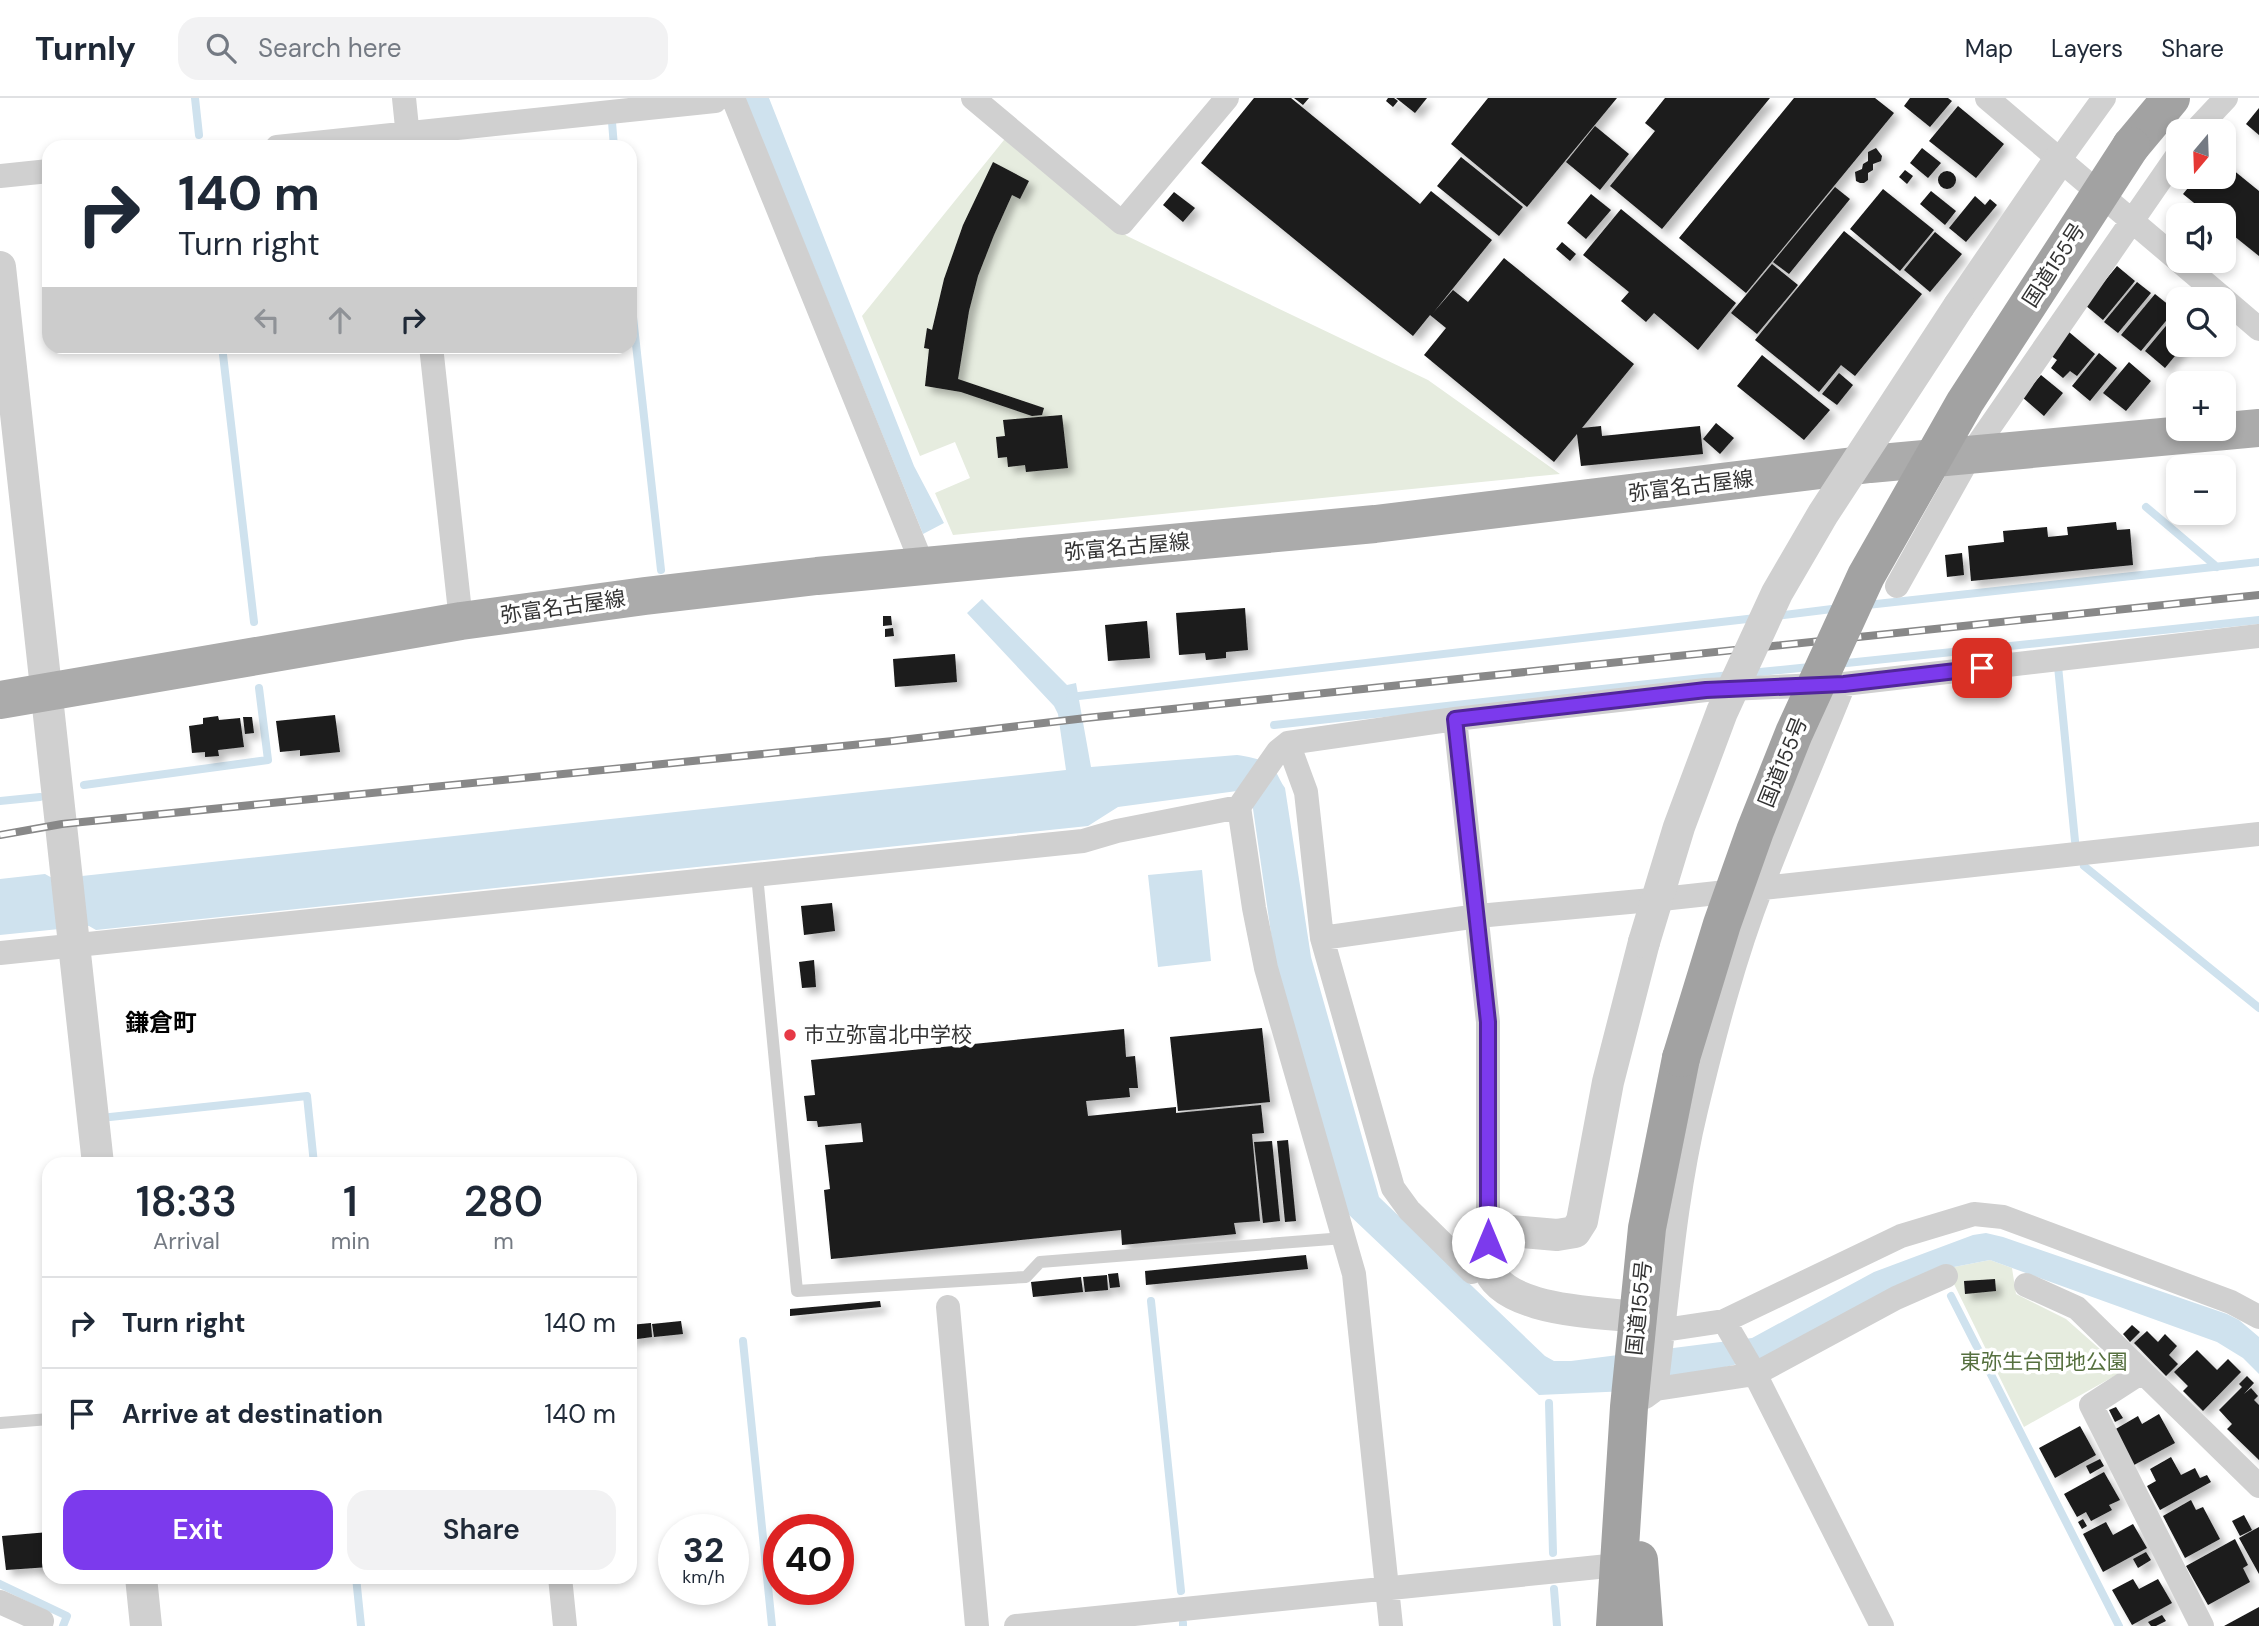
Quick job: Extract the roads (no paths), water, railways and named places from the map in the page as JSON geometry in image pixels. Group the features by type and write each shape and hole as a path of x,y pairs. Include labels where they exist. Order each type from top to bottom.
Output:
{"highway":[{"name":"国道155号","path":"1615,1626 1618,1565 1646,1329 1647,1228 1681,1058 1722,924 1794,733 1866,576 1965,402 2131,146 2157,98"},
{"name":"国道155号","path":"2131,146 2171,98"},
{"name":"国道155号","path":"1639,1396 1644,1626"}],"main road":[{"name":"弥富名古屋線","path":"0,700 48,694 461,621 645,596 817,576 1375,524 1870,464 2259,428"}],"street":[{"path":"404,98 408,140 715,101 717,98"},
{"path":"733,98 923,566"},
{"path":"973,98 1122,223 1227,98"},
{"path":"1987,98 2210,287"},
{"path":"1488,1229 1557,1235 1575,1232 1582,1221 1608,1083 1644,942 1679,827 1722,712 1777,593 1823,513 1959,306 2104,98"},
{"path":"2206,119 2226,98"},
{"path":"0,176 42,172"},
{"path":"1897,586 1971,454 2166,172"},
{"path":"0,267 97,1157"},
{"path":"2236,309 2259,329"},
{"path":"432,354 461,621"},
{"path":"0,953 74,938 757,875 1083,841 1240,804 1282,750 1455,719 1706,690 1844,684 2259,636"},
{"path":"1646,1329 1680,1194 1695,1113 1736,962 1761,888 1844,684"},
{"path":"1455,719 1488,1022 1487,1264 1499,1284 1513,1295 1538,1305 1646,1329 1724,1321 1901,1236 1974,1214 2003,1217 2231,1302 2259,1317"},
{"path":"1282,750 1306,792 1322,938 1393,1188 1409,1210 1472,1272 1487,1264"},
{"path":"1240,804 1254,908 1266,968 1354,1274 1391,1626"},
{"path":"1322,938 1478,916 2259,834"},
{"path":"1639,1396 1755,1374 1896,1298 1946,1276"},
{"path":"2026,1285 2077,1308 2259,1486"},
{"path":"948,1307 977,1626"},
{"path":"1724,1321 1755,1374 1882,1626"},
{"path":"2142,1372 2091,1405 2202,1626"},
{"path":"1016,1626 1618,1565"},
{"path":"142,1584 146,1626"},
{"path":"561,1584 565,1626"},
{"path":"0,1602 42,1621 40,1626"}],"lane":[{"path":"757,875 797,1291 1026,1277 1040,1262 1344,1238"},
{"path":"945,1282 948,1307"},
{"path":"0,1423 42,1420"}],"water":[{"path":"745,98 769,98 914,466 944,523 923,534"},
{"path":"982,599 1067,685 1076,683 1091,767 1237,755 1264,762 1276,772 1285,788 1311,957 1379,1197 1545,1356 1554,1361 1571,1361 1752,1338 1874,1272 1973,1235 1986,1233 2239,1320 2259,1337 2259,1374 2243,1358 2217,1342 1990,1260 1954,1267 1762,1358 1628,1391 1539,1395 1348,1214 1275,961 1252,802 1237,791 1118,807 1088,826 96,930 89,926 0,935 0,879 45,874 54,879 1066,770 1058,714 1054,706 967,613"},
{"path":"1202,870 1211,961 1158,967 1148,875"}],"waterway":[{"path":"195,98 199,135"},
{"path":"612,122 613,140"},
{"path":"637,353 661,570"},
{"path":"223,354 254,622"},
{"path":"2146,507 2217,567"},
{"path":"1867,605 2259,562"},
{"path":"1776,616 1840,608"},
{"path":"1070,697 1756,618"},
{"path":"1837,664 2259,620"},
{"path":"2058,666 2075,841"},
{"path":"1750,673 1810,667"},
{"path":"1274,725 1730,675"},
{"path":"84,785 268,760 259,688"},
{"path":"0,801 40,797"},
{"path":"2084,866 2259,1008"},
{"path":"110,1117 307,1096 313,1157"},
{"path":"1951,1296 2119,1626"},
{"path":"1151,1301 1181,1591"},
{"path":"743,1341 772,1626"},
{"path":"1549,1403 1553,1553"},
{"path":"0,1584 67,1616 63,1626"},
{"path":"357,1584 361,1626"},
{"path":"1554,1589 1557,1626"}],"railway":[{"path":"0,835 62,824 893,741 1086,718 2259,595"}],"place":[{"name":"市立弥富北中学校","path":"790,1035"}],"district":[{"name":"鎌倉町","path":"161,1022"}],"park label":[{"name":"東弥生台団地公園","path":"2044,1362"}]}
